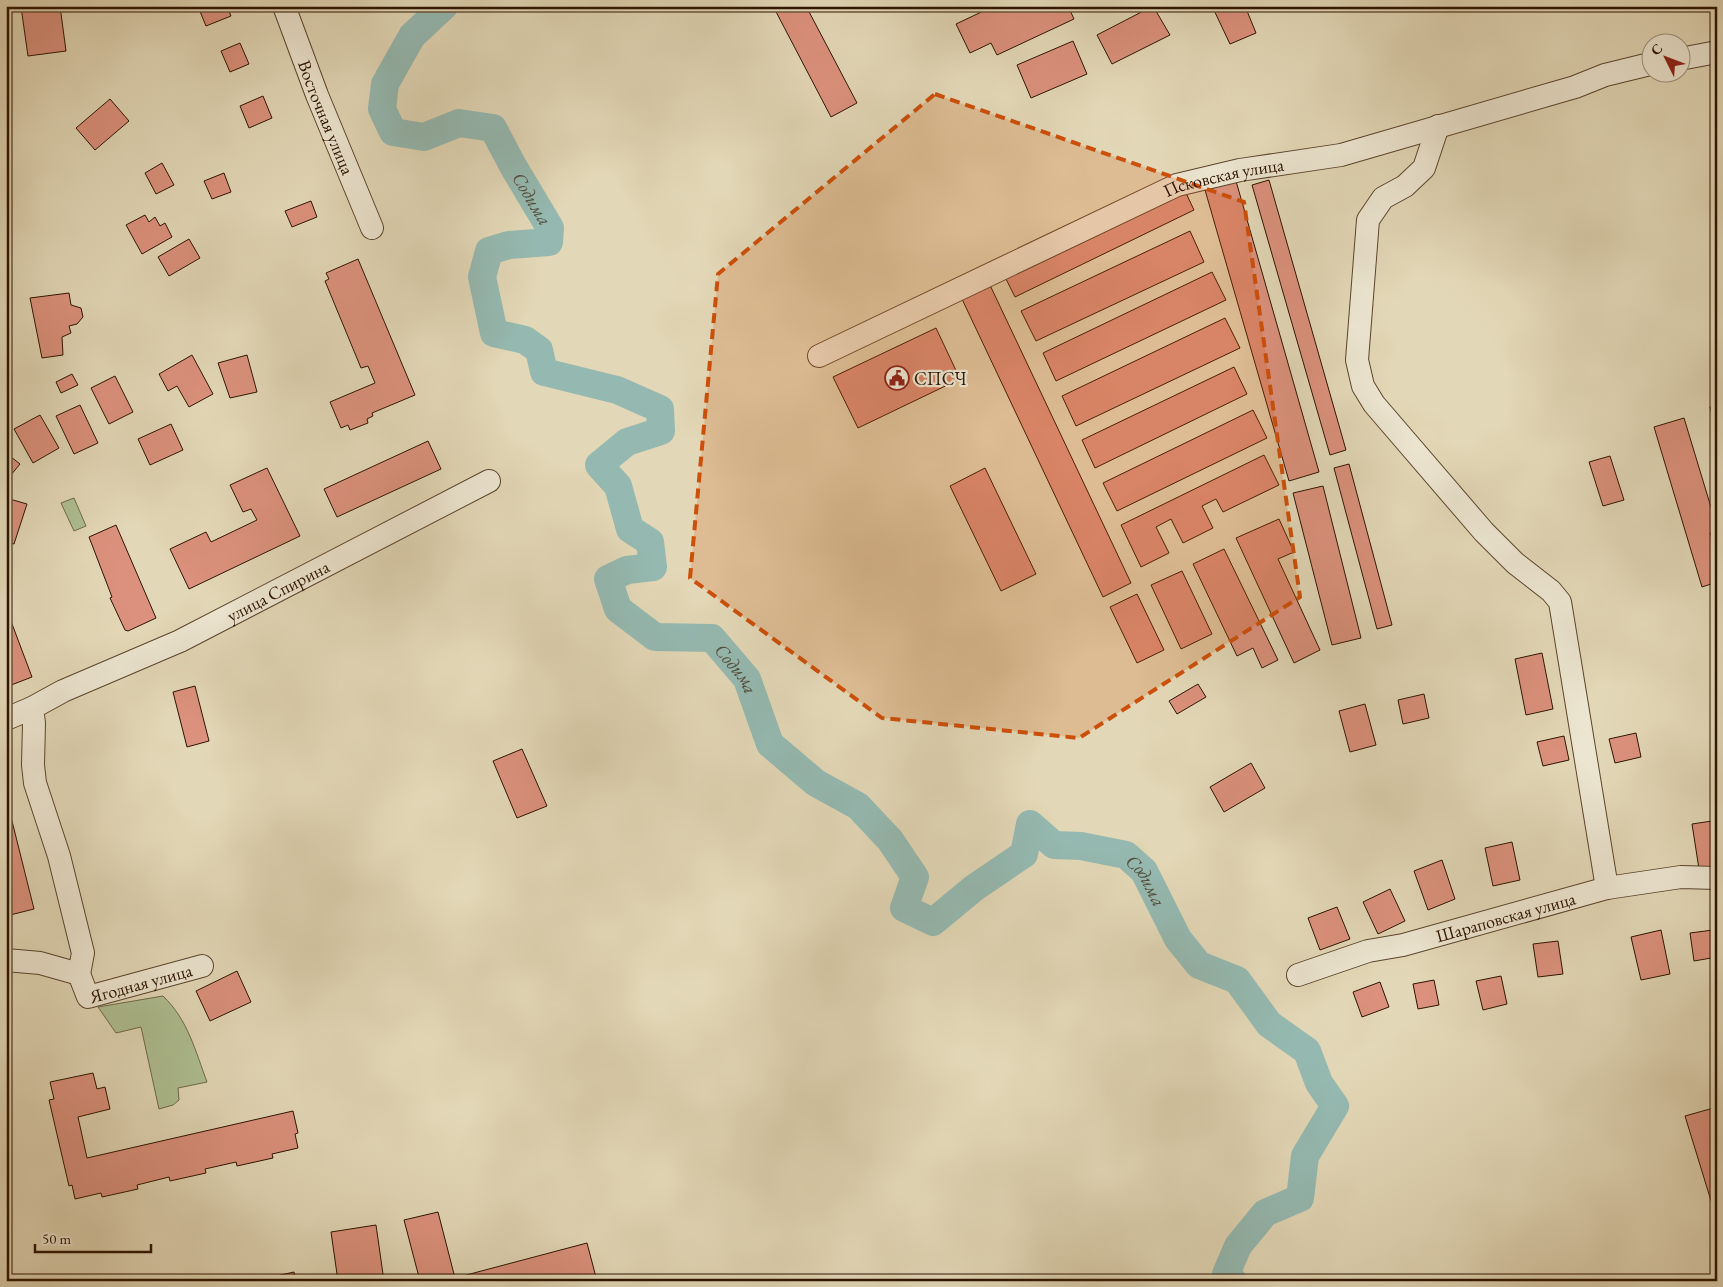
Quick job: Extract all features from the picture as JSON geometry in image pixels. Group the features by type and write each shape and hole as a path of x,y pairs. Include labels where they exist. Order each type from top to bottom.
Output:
{"street":[{"name":"Восточная улица","path":"284,6 317,95 372,228"},
{"path":"1690,57 1717,52"},
{"name":"Псковская улица","path":"819,356 1177,185 1240,170 1341,155 1575,87 1605,75 1640,66"},
{"path":"1438,126 1424,168 1404,186 1383,198 1368,220 1357,360 1363,386 1374,404 1484,532 1515,563 1551,591 1560,602 1607,888"},
{"name":"улица Спирина","path":"6,719 32,708 63,691 180,641 489,481"},
{"path":"32,708 34,723 32,765 35,783 59,856 83,954 79,974"},
{"name":"Шараповская улица","path":"1298,975 1368,951 1403,945 1607,888 1681,877 1717,878"},
{"name":"Ягодная улица","path":"6,960 40,963 79,974 88,997 202,966"}],"highlighted area":[{"path":"935,94 1244,202 1300,597 1079,738 882,718 690,578 718,274"}],"green space":[{"path":"74,498 86,526 74,531 61,503"},
{"path":"163,996 172,1005 185,1025 207,1082 178,1088 179,1100 173,1105 159,1109 141,1027 116,1033 98,1007"}],"building":[{"path":"60,6 66,51 28,56 21,7"},
{"path":"205,6 227,6 231,16 206,26 199,9"},
{"path":"773,6 806,6 857,103 831,117"},
{"path":"994,6 1068,6 1074,19 997,55 991,43 970,53 956,24"},
{"path":"1153,6 1170,35 1112,64 1097,35"},
{"path":"1212,6 1245,6 1256,33 1230,44"},
{"path":"1279,6 1293,6 1280,10"},
{"path":"1073,41 1087,74 1031,98 1017,65"},
{"path":"240,43 249,64 230,72 221,51"},
{"path":"263,96 272,118 249,128 240,106"},
{"path":"110,99 129,121 95,150 76,128"},
{"path":"162,163 174,185 156,194 145,173"},
{"path":"224,173 231,192 212,199 204,181"},
{"path":"1269,180 1346,450 1330,455 1252,185"},
{"path":"1236,181 1319,472 1289,481 1205,190"},
{"path":"1186,193 1194,210 1015,297 1006,279"},
{"path":"311,201 317,217 292,227 285,211"},
{"path":"145,215 149,222 155,217 160,226 165,223 172,237 142,254 126,225"},
{"path":"1190,231 1204,262 1036,341 1021,311"},
{"path":"189,239 200,258 169,276 158,257"},
{"path":"358,259 415,395 372,413 373,416 367,419 368,423 350,430 348,425 341,428 330,402 375,383 368,366 361,368 325,281 329,279 326,273"},
{"path":"1212,272 1226,300 1056,381 1043,353"},
{"path":"989,283 1131,583 1103,597 961,297"},
{"path":"69,293 71,305 81,308 83,317 77,324 69,326 71,333 62,337 63,355 42,358 30,298"},
{"path":"1225,318 1240,348 1076,426 1062,396"},
{"name":"СПСЧ","path":"936,328 960,379 858,428 833,377"},
{"path":"192,355 213,394 189,407 177,386 168,391 159,374"},
{"path":"247,355 257,392 230,398 218,363"},
{"path":"1234,367 1247,394 1095,468 1082,440"},
{"path":"72,374 78,385 61,393 56,382"},
{"path":"115,376 133,412 109,424 91,388"},
{"path":"80,405 98,443 74,454 56,416"},
{"path":"1717,405 1717,427 1715,427 1710,407"},
{"path":"1253,410 1267,438 1117,511 1103,483"},
{"path":"40,415 59,448 33,463 14,429"},
{"path":"1684,418 1717,527 1717,531 1710,533 1717,554 1717,582 1702,587 1654,427"},
{"path":"171,424 183,450 150,465 138,439"},
{"path":"428,441 441,469 337,517 324,489"},
{"path":"6,453 20,464 6,481"},
{"path":"1264,455 1279,485 1223,512 1216,499 1202,506 1213,528 1183,543 1171,519 1156,527 1169,553 1141,567 1121,525"},
{"path":"1610,456 1624,500 1603,506 1589,462"},
{"path":"1349,464 1392,625 1377,629 1334,468"},
{"path":"267,468 300,536 189,589 170,549 206,532 211,542 257,520 251,509 243,512 230,485"},
{"path":"985,468 1036,574 1001,591 950,486"},
{"path":"1323,486 1361,638 1332,645 1293,493"},
{"path":"6,498 27,504 14,544 6,542"},
{"path":"1279,519 1294,552 1278,559 1320,650 1294,663 1236,538"},
{"path":"116,525 156,618 128,631 125,630 110,598 112,597 89,537"},
{"path":"1224,549 1278,660 1262,668 1253,648 1237,656 1193,564"},
{"path":"1182,571 1212,634 1181,649 1151,585"},
{"path":"1137,594 1164,650 1137,663 1110,607"},
{"path":"6,608 32,677 6,687"},
{"path":"1542,653 1553,709 1526,715 1515,659"},
{"path":"1198,684 1206,697 1177,714 1169,701"},
{"path":"195,686 209,741 187,747 173,692"},
{"path":"1424,694 1429,718 1403,724 1398,700"},
{"path":"1365,704 1376,745 1350,752 1339,711"},
{"path":"1636,733 1641,757 1615,763 1609,739"},
{"path":"1564,736 1569,760 1543,766 1537,742"},
{"path":"522,749 547,806 517,818 493,761"},
{"path":"1251,763 1265,788 1224,812 1210,787"},
{"path":"6,808 8,808 11,817 34,909 6,916"},
{"path":"1712,821 1717,866 1699,869 1692,824"},
{"path":"1512,842 1520,880 1493,886 1485,848"},
{"path":"1442,860 1455,899 1428,910 1414,871"},
{"path":"1390,889 1405,921 1378,934 1363,902"},
{"path":"1337,907 1350,939 1320,950 1308,918"},
{"path":"1661,930 1670,974 1641,980 1631,937"},
{"path":"1713,930 1717,957 1694,961 1690,933"},
{"path":"1558,941 1563,974 1538,977 1533,944"},
{"path":"237,971 251,1002 210,1021 196,991"},
{"path":"1501,976 1507,1004 1483,1010 1476,981"},
{"path":"1434,980 1439,1005 1418,1009 1413,984"},
{"path":"1380,982 1389,1007 1362,1017 1353,992"},
{"path":"93,1073 97,1089 105,1087 110,1109 78,1117 87,1158 293,1111 298,1133 295,1134 298,1148 272,1154 273,1158 237,1166 236,1162 205,1169 206,1173 170,1181 169,1177 137,1185 138,1189 102,1197 101,1193 75,1199 72,1185 69,1186 49,1100 54,1099 50,1082"},
{"path":"1717,1107 1717,1217 1716,1217 1685,1116"},
{"path":"438,1212 455,1278 587,1243 597,1281 420,1281 404,1220"},
{"path":"376,1225 384,1281 338,1281 331,1232"},
{"path":"294,1272 296,1281 254,1281"}],"waterway":[{"name":"Содима","path":"444,6 412,36 385,84 382,109 393,132 424,137 459,123 493,128 550,228 549,242 509,245 489,251 482,277 494,333 525,340 539,350 544,372 617,390 660,409 661,431 627,442 599,465 618,486 630,529 650,542 653,567 627,570 608,579 618,609 655,637 712,638 747,679 770,744 816,783 858,806 890,840 915,877 904,908 933,922 974,888 1024,854 1030,824 1054,845 1081,846 1126,855 1144,871 1178,939 1199,965 1237,980 1269,1024 1307,1051 1319,1083 1335,1106 1305,1156 1300,1198 1265,1213 1238,1246 1226,1274 1233,1281"}],"place":[{"name":"СПСЧ","path":"897,378"}]}
